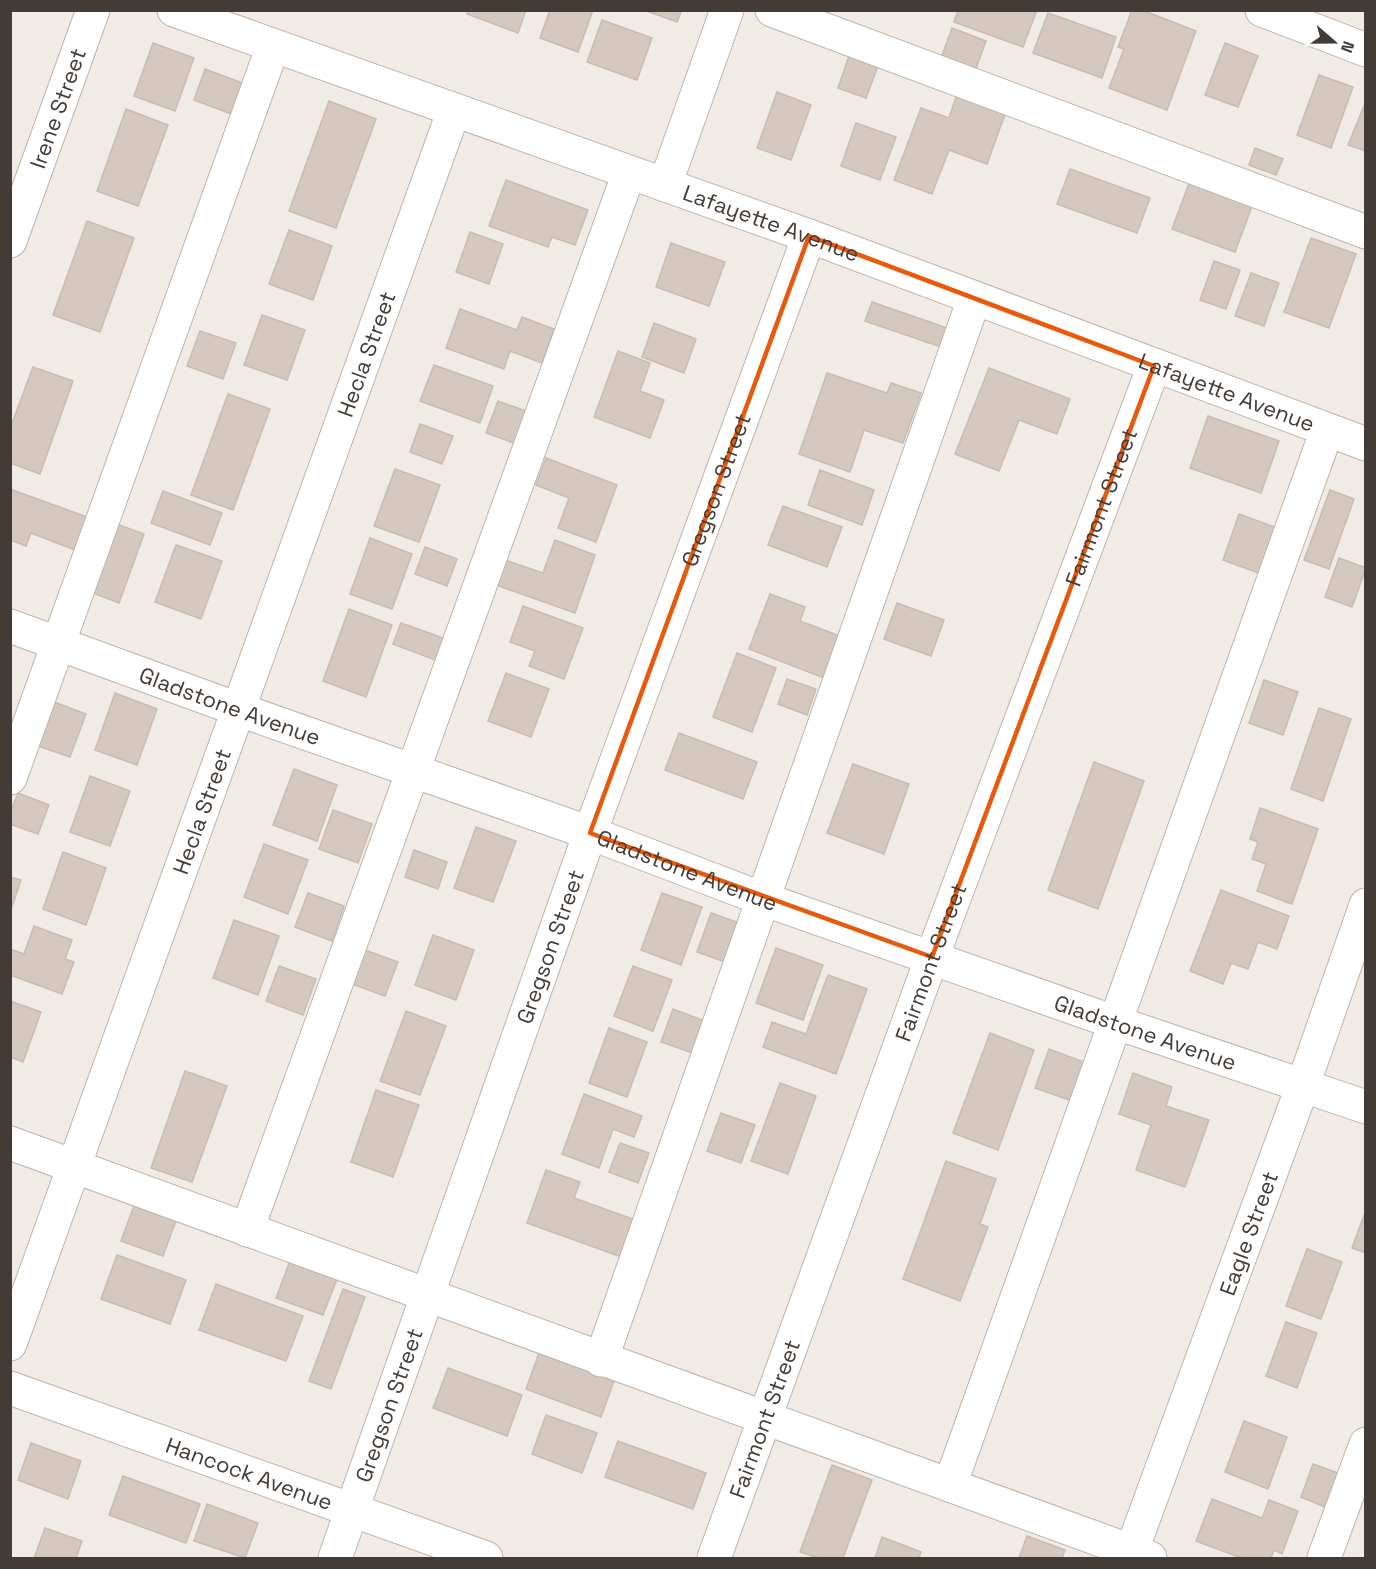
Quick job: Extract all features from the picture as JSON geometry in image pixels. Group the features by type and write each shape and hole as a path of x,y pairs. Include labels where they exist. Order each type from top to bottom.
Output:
{"street":[{"name":"Irene Street","path":"10,241 93,10"},
{"name":"Lafayette Avenue","path":"174,10 809,236 1365,444"},
{"path":"665,185 727,10"},
{"path":"772,10 1365,231"},
{"path":"1262,10 1365,50"},
{"path":"10,778 273,46"},
{"name":"Hecla Street","path":"10,1344 454,110"},
{"path":"247,1230 629,172"},
{"name":"Gregson Street","path":"335,1558 590,833 809,236"},
{"path":"601,1360 975,299"},
{"name":"Fairmont Street","path":"714,1558 932,957 1154,366"},
{"path":"950,1485 1327,430"},
{"name":"Gladstone Avenue","path":"10,626 240,710 590,833 764,899 1365,1107"},
{"name":"Eagle Street","path":"1137,1556 1365,905"},
{"path":"10,1143 427,1297 950,1485 1137,1556"},
{"name":"Hancock Avenue","path":"10,1388 486,1558"},
{"path":"1324,1558 1365,1444"}],"highlighted area":[{"path":"809,236 1154,366 932,957 590,833"}],"building":[{"path":"468,10 526,10 518,33 467,14"},
{"path":"550,10 593,10 578,52 540,38"},
{"path":"644,10 682,10 677,22"},
{"path":"958,10 1037,10 1023,47 954,22"},
{"path":"1132,10 1142,10 1196,31 1167,110 1109,88 1124,49 1118,47"},
{"path":"1048,13 1116,37 1102,78 1033,53"},
{"path":"602,20 652,38 637,80 587,62"},
{"path":"952,28 986,41 974,74 940,61"},
{"path":"153,43 194,58 175,111 134,96"},
{"path":"1225,43 1258,56 1238,107 1205,95"},
{"path":"849,56 878,66 866,98 838,88"},
{"path":"205,69 245,84 234,115 194,100"},
{"path":"1319,75 1353,87 1331,148 1297,135"},
{"path":"959,88 1008,106 987,164 949,150 932,194 894,180 921,108 949,118"},
{"path":"777,92 811,105 791,160 757,148"},
{"path":"329,101 376,119 336,228 289,211"},
{"path":"1366,101 1366,151 1348,145"},
{"path":"126,109 168,125 138,206 97,191"},
{"path":"856,123 896,137 880,180 841,166"},
{"path":"1255,148 1283,159 1276,175 1249,165"},
{"path":"1070,169 1150,198 1137,233 1057,204"},
{"path":"1191,178 1254,201 1235,252 1172,229"},
{"path":"506,180 588,210 575,245 552,237 548,247 489,226"},
{"path":"87,221 134,238 100,332 53,315"},
{"path":"289,230 332,246 313,300 269,284"},
{"path":"470,232 503,244 489,284 456,272"},
{"path":"1311,238 1356,254 1329,328 1284,312"},
{"path":"671,243 725,262 709,306 656,287"},
{"path":"1214,261 1240,270 1226,309 1200,300"},
{"path":"1251,273 1279,283 1264,326 1235,316"},
{"path":"872,302 947,328 941,347 865,321"},
{"path":"460,309 517,330 522,317 554,329 542,363 510,351 504,369 446,348"},
{"path":"262,315 305,330 287,380 244,365"},
{"path":"654,323 696,339 684,373 642,357"},
{"path":"200,331 236,343 223,379 187,366"},
{"path":"618,351 650,363 640,391 664,400 650,438 594,417"},
{"path":"434,365 493,386 480,423 420,401"},
{"path":"33,367 73,381 40,474 10,463 10,429"},
{"path":"989,368 1070,399 1057,434 1019,420 999,471 955,454"},
{"path":"827,373 887,393 891,383 921,393 903,443 864,430 850,472 799,454"},
{"path":"228,394 270,409 233,510 191,495"},
{"path":"498,401 526,411 514,443 486,433"},
{"path":"1208,416 1279,441 1261,493 1190,468"},
{"path":"420,424 453,436 442,464 410,452"},
{"path":"546,458 617,485 596,542 558,528 569,498 536,485"},
{"path":"395,469 440,485 419,542 374,526"},
{"path":"820,470 874,490 862,525 808,505"},
{"path":"10,489 87,517 75,550 31,533 26,546 10,540"},
{"path":"1330,490 1354,499 1329,569 1304,560"},
{"path":"163,491 222,513 210,545 151,523"},
{"path":"783,506 842,527 827,567 768,545"},
{"path":"1239,514 1280,529 1264,575 1223,560"},
{"path":"108,521 144,534 119,603 83,589"},
{"path":"370,538 412,554 392,609 350,594"},
{"path":"555,540 595,555 575,613 496,585 505,560 543,573"},
{"path":"176,545 222,561 201,619 155,602"},
{"path":"425,547 457,559 447,586 415,574"},
{"path":"1339,558 1366,568 1352,607 1325,597"},
{"path":"770,594 805,607 800,621 840,636 824,678 749,649"},
{"path":"897,603 944,620 931,656 884,639"},
{"path":"523,606 583,628 564,679 529,666 535,651 510,642"},
{"path":"349,609 392,625 366,697 323,681"},
{"path":"401,623 446,639 438,661 393,644"},
{"path":"737,653 776,668 752,732 713,717"},
{"path":"506,673 549,689 531,737 488,721"},
{"path":"787,679 816,689 807,715 778,704"},
{"path":"1264,680 1298,692 1283,735 1249,723"},
{"path":"115,693 157,709 137,765 95,750"},
{"path":"54,702 86,714 70,757 38,746"},
{"path":"1319,708 1351,719 1323,801 1291,789"},
{"path":"679,733 757,762 743,799 665,770"},
{"path":"1094,762 1144,781 1098,909 1048,890"},
{"path":"853,764 909,784 884,854 827,833"},
{"path":"294,769 337,785 317,841 273,825"},
{"path":"90,776 130,791 110,846 70,832"},
{"path":"18,793 49,805 38,834 10,824 10,813"},
{"path":"1260,808 1318,829 1292,904 1257,891 1266,864 1252,859 1258,842 1250,839"},
{"path":"333,810 372,824 358,863 319,849"},
{"path":"476,827 516,841 493,902 454,888"},
{"path":"264,844 308,860 288,914 244,897"},
{"path":"414,850 447,862 438,889 405,877"},
{"path":"63,852 106,868 86,925 43,909"},
{"path":"10,877 21,880 10,913"},
{"path":"1221,890 1289,916 1277,949 1258,942 1248,969 1231,963 1223,984 1190,971"},
{"path":"308,893 344,906 332,941 295,927"},
{"path":"662,893 702,907 681,965 641,950"},
{"path":"711,913 745,925 731,964 697,952"},
{"path":"234,920 279,936 258,995 213,978"},
{"path":"34,926 72,940 65,959 74,962 62,994 10,975 10,949 24,954"},
{"path":"433,935 474,950 456,1000 415,985"},
{"path":"776,948 823,965 803,1020 756,1003"},
{"path":"365,950 398,962 385,996 352,984"},
{"path":"279,966 316,979 303,1015 266,1001"},
{"path":"633,966 672,980 653,1031 614,1016"},
{"path":"828,975 867,989 836,1074 763,1047 772,1022 806,1034"},
{"path":"10,1001 41,1012 23,1062 10,1057"},
{"path":"673,1009 705,1021 693,1053 661,1042"},
{"path":"406,1011 446,1026 420,1095 380,1081"},
{"path":"609,1028 647,1042 627,1097 589,1083"},
{"path":"990,1033 1034,1050 998,1150 953,1133"},
{"path":"1049,1049 1086,1063 1072,1101 1035,1088"},
{"path":"185,1071 227,1086 192,1182 151,1168"},
{"path":"1133,1073 1172,1087 1166,1106 1209,1120 1185,1187 1136,1170 1151,1125 1119,1114"},
{"path":"780,1083 816,1096 788,1174 751,1161"},
{"path":"376,1090 419,1105 393,1177 351,1162"},
{"path":"584,1094 642,1116 634,1137 613,1129 599,1168 562,1154"},
{"path":"721,1113 755,1125 741,1163 707,1151"},
{"path":"620,1143 649,1153 638,1183 609,1172"},
{"path":"946,1161 996,1179 980,1224 988,1227 960,1301 903,1279"},
{"path":"546,1170 580,1182 574,1198 641,1222 627,1259 527,1223"},
{"path":"135,1203 177,1218 163,1256 121,1241"},
{"path":"1366,1210 1366,1253 1352,1248"},
{"path":"1307,1249 1342,1262 1321,1319 1286,1306"},
{"path":"117,1255 186,1280 170,1324 101,1299"},
{"path":"290,1261 337,1279 323,1315 276,1298"},
{"path":"216,1284 303,1316 286,1361 199,1330"},
{"path":"343,1289 365,1297 331,1389 309,1381"},
{"path":"1286,1322 1317,1333 1297,1388 1266,1376"},
{"path":"539,1353 614,1381 601,1417 526,1389"},
{"path":"448,1368 522,1395 507,1436 433,1408"},
{"path":"546,1415 597,1433 582,1473 532,1454"},
{"path":"1244,1421 1287,1437 1268,1489 1225,1472"},
{"path":"618,1441 706,1473 693,1509 605,1477"},
{"path":"31,1443 81,1461 68,1499 18,1480"},
{"path":"1313,1464 1338,1473 1325,1507 1301,1497"},
{"path":"832,1465 872,1480 843,1558 818,1558 800,1552"},
{"path":"123,1476 200,1504 186,1543 109,1515"},
{"path":"1212,1499 1262,1518 1269,1500 1298,1511 1282,1554 1274,1550 1271,1558 1241,1558 1196,1541"},
{"path":"207,1504 258,1523 245,1558 194,1541"},
{"path":"45,1528 82,1541 76,1558 34,1558"},
{"path":"1027,1536 1065,1550 1062,1558 1019,1558"},
{"path":"882,1537 921,1552 919,1558 875,1558"}]}
